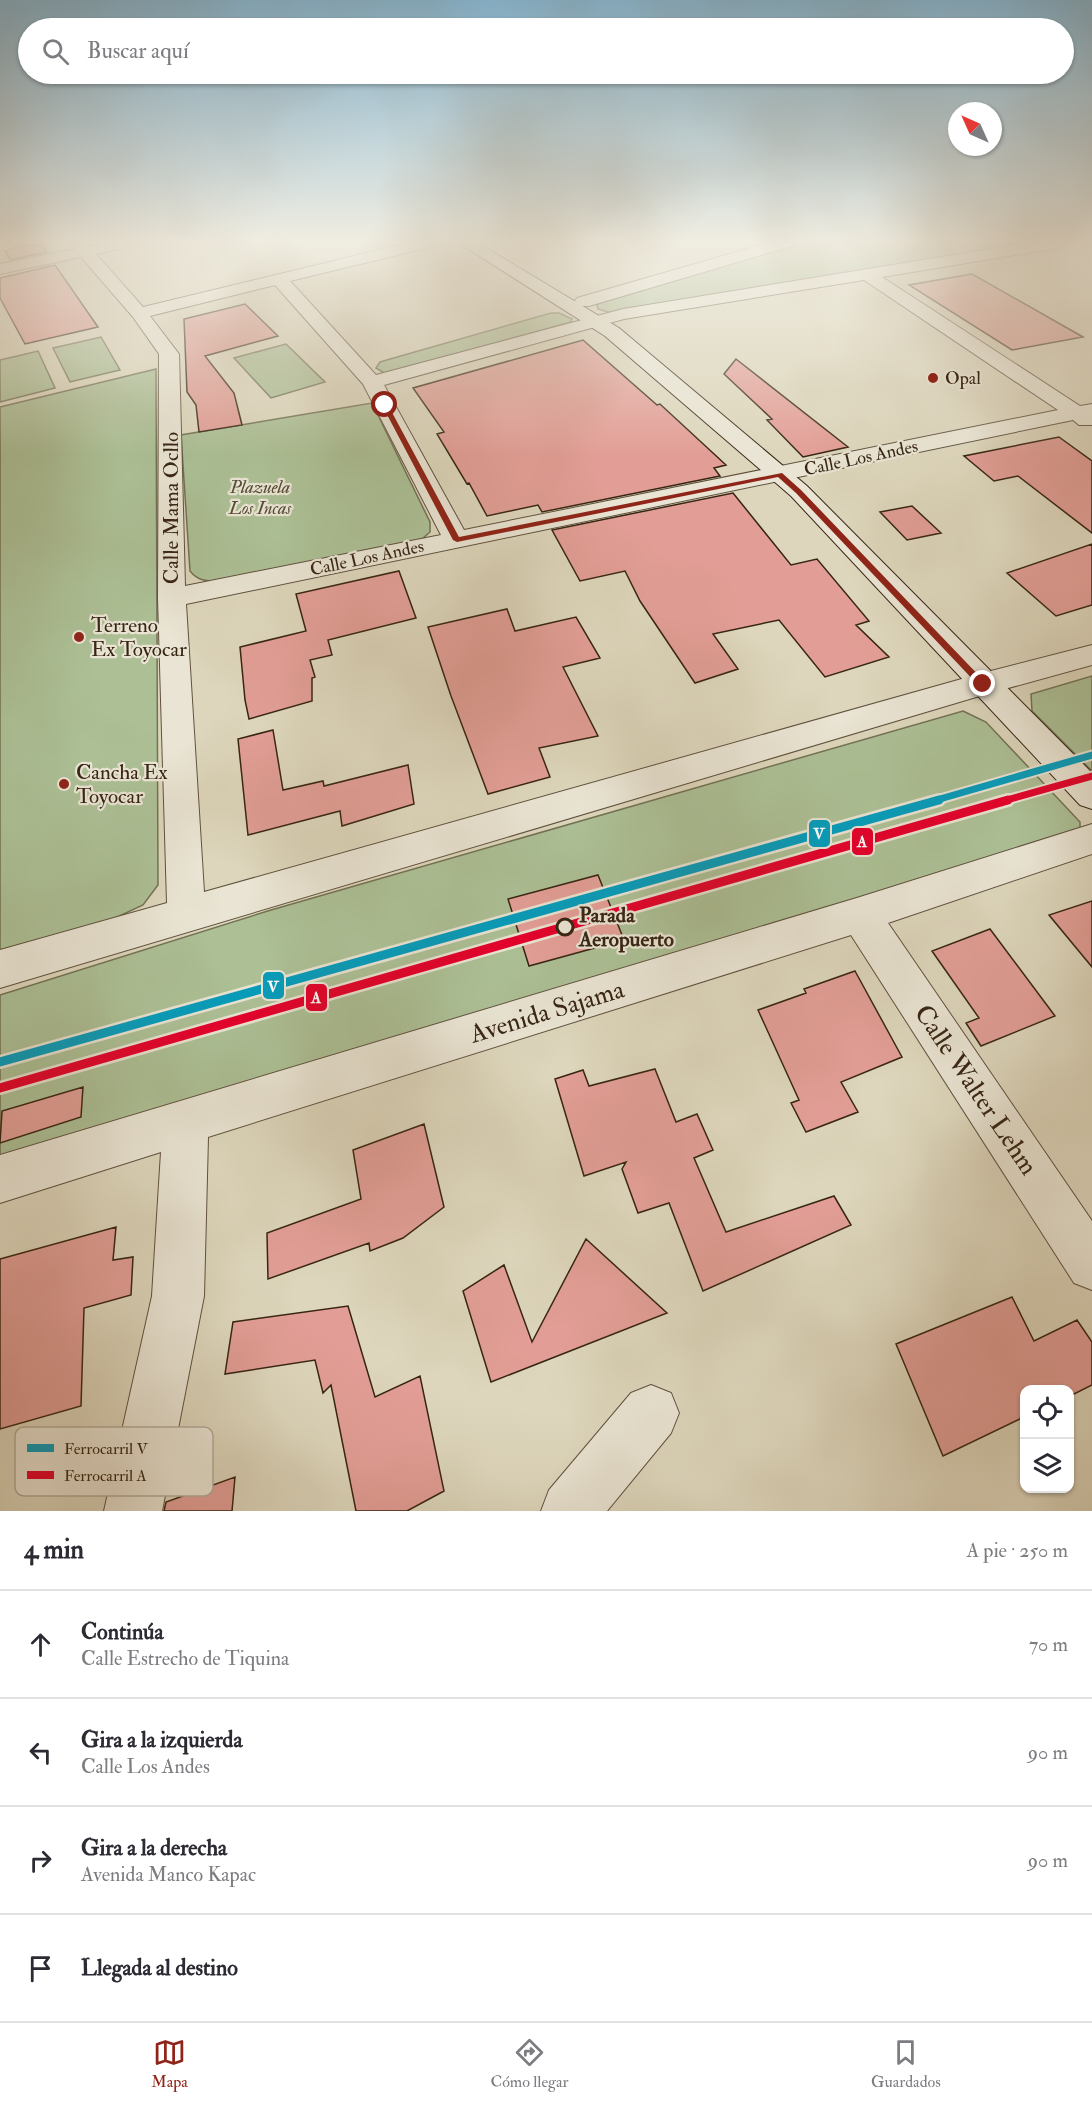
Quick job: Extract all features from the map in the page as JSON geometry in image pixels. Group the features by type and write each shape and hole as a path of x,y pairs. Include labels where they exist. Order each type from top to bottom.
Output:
{"street":[{"name":"Calle Mama Ocllo","path":"139,314 169,354 172,598 186,914"},
{"path":"311,314 372,382 457,540"},
{"path":"584,314 595,320 799,491 1092,795"},
{"path":"372,382 595,320 634,314"},
{"path":"928,314 1087,415"},
{"path":"357,363 377,358"},
{"name":"Calle Los Andes","path":"172,598 779,474 1087,415"},
{"path":"0,969 983,684 1092,655"},
{"name":"Avenida Sajama","path":"0,1179 860,915 1092,839"},
{"name":"Calle Walter Lehm","path":"860,915 1092,1265"},
{"path":"151,1427 178,1296 186,1123"},
{"path":"570,1511 651,1413"},
{"path":"134,1511 137,1496"}],"green space":[{"path":"549,314 560,314 572,319 571,322 390,372 384,373 376,368 380,362"},
{"path":"101,337 120,370 70,382 53,348"},
{"path":"286,344 325,382 271,398 234,358"},
{"path":"38,351 55,388 0,402 0,360"},
{"name":"Terreno Ex Toyocar","path":"156,369 158,885 143,905 113,919 0,950 0,407"},
{"name":"Plazuela Los Incas","path":"372,403 430,522 430,532 421,540 218,581 202,580 190,571 181,435"},
{"path":"1092,676 1092,771 1032,711 1031,694"},
{"path":"963,711 986,722 1080,822 1080,830 762,931 0,1158 0,995 271,910"}],"building":[{"path":"8,314 89,314 98,327 25,344"},
{"path":"206,314 255,314 278,336 205,356 234,393 242,425 199,432 196,405 187,392 184,319"},
{"path":"954,314 1042,314 1083,337 1012,350"},
{"path":"583,340 657,405 660,404 726,465 714,468 720,476 542,512 538,505 487,516 469,483 467,484 437,434 444,432 413,388"},
{"path":"736,359 848,447 803,457 767,420 772,419 724,374"},
{"path":"1059,437 1092,461 1092,533 1018,476 994,481 964,456"},
{"path":"733,493 791,565 817,559 869,621 856,625 889,657 825,677 779,620 713,634 738,669 695,683 640,601 625,571 580,581 552,530"},
{"path":"912,506 941,533 907,540 880,512"},
{"path":"1092,544 1092,605 1056,616 1007,573"},
{"path":"399,571 416,618 328,640 332,655 310,660 315,677 312,678 312,701 249,719 240,647 306,631 296,594"},
{"path":"507,609 515,631 576,617 600,658 563,667 598,736 539,748 550,777 488,794 428,627"},
{"path":"273,730 283,790 323,781 324,786 408,765 414,804 342,826 340,811 248,835 238,739"},
{"path":"598,875 624,940 529,966 508,899"},
{"path":"1092,901 1092,967 1049,915"},
{"path":"990,929 1055,1016 981,1046 966,1023 979,1018 932,951"},
{"path":"855,971 902,1057 841,1082 858,1112 806,1132 791,1103 799,1100 758,1010 806,993 804,989"},
{"path":"655,1069 676,1122 697,1114 713,1150 694,1158 726,1232 834,1196 851,1225 703,1291 669,1203 638,1213 622,1169 626,1162 584,1176 555,1079 583,1070 589,1086"},
{"path":"83,1087 81,1117 0,1143 2,1111"},
{"path":"424,1124 444,1207 403,1238 370,1251 369,1243 268,1279 267,1233 361,1199 353,1150"},
{"path":"116,1227 113,1260 133,1257 131,1295 84,1308 81,1406 0,1429 0,1259"},
{"path":"586,1239 667,1313 491,1382 463,1291 504,1265 532,1342"},
{"path":"1012,1297 1034,1341 1077,1320 1092,1342 1092,1385 1074,1394 1074,1385 1020,1385 1020,1419 943,1456 896,1344"},
{"path":"348,1306 375,1397 420,1376 444,1491 407,1511 356,1511 331,1385 323,1393 315,1360 225,1374 233,1322"},
{"path":"235,1477 232,1511 164,1511 166,1502 183,1496 213,1496 213,1485"}],"rail line":[{"name":"V","path":"0,1062 978,789 1092,755"},
{"name":"A","path":"0,1088 1092,776"}],"place":[{"name":"Opal","path":"933,378"},
{"name":"Terreno Ex Toyocar","path":"79,637"},
{"name":"Cancha Ex Toyocar","path":"64,784"},
{"name":"Parada Aeropuerto","path":"565,927"}],"route":[{"path":"385,405 457,540 779,474 799,491 983,684"}]}
